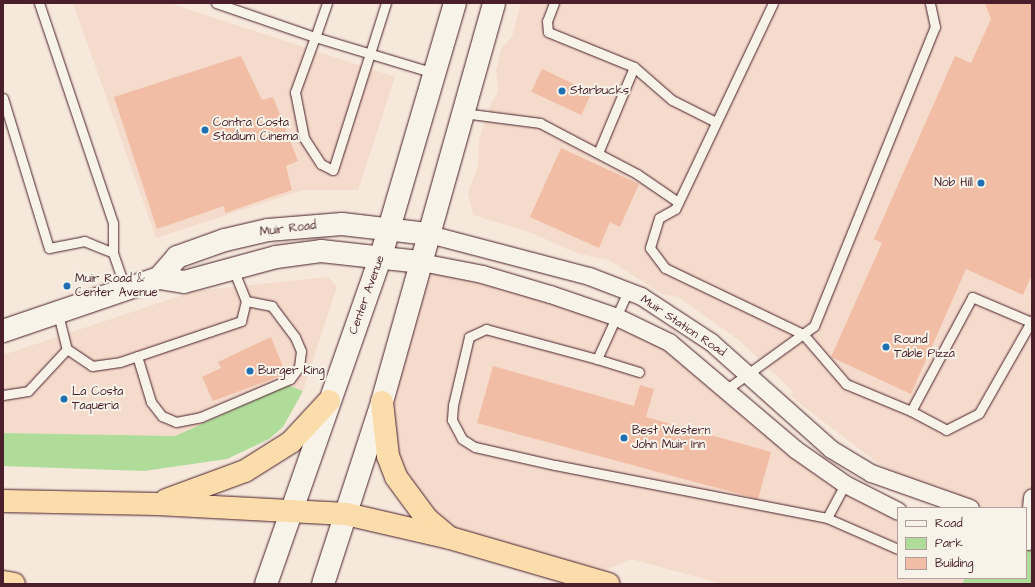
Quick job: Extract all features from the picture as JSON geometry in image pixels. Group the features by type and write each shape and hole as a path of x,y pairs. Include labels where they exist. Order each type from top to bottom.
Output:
{"highway":[{"path":"157,504 245,471 291,442 329,401"},
{"path":"382,402 388,456 396,477 427,519 450,538"},
{"path":"3,501 157,504 346,514 450,538 608,584"},
{"path":"3,582 14,584"}],"street":[{"name":"Center Avenue","path":"266,584 290,510 381,256 436,74 455,3"},
{"path":"324,584 382,402 494,3"},
{"name":"Muir Road","path":"159,278 177,257 225,240 305,226 390,227 429,234"},
{"name":"Muir Station Road","path":"429,234 589,276 628,291 711,342 749,373 831,449 871,473 967,507"},
{"name":"Muir Road","path":"3,331 58,314 159,278 184,282 232,268 321,251 381,256 421,262"},
{"name":"Muir Station Road","path":"421,262 482,274 618,317 669,342 795,449 845,484 897,511"},
{"path":"1029,541 1029,521 1032,497"}],"lane":[{"path":"39,3 113,223 113,253 126,290"},
{"path":"216,3 315,37 436,74"},
{"path":"327,3 295,92 304,138 321,164 333,170 386,3"},
{"path":"554,3 547,21 548,32 634,68 672,100 716,122"},
{"path":"773,3 675,209 659,218 650,248 665,268 802,334 846,384 911,411 946,430 980,413 1032,321 972,297 911,411"},
{"path":"727,390 814,326 935,26 930,3"},
{"path":"598,153 634,68"},
{"path":"3,98 50,248 84,241 113,253"},
{"path":"463,113 540,123 637,174 678,202"},
{"path":"58,314 67,349 92,366 137,356 241,321 246,300 232,268"},
{"path":"597,359 618,317 628,291"},
{"path":"137,356 150,402 162,416 176,422 201,417 290,379 299,367 301,351 296,337 272,306 246,300"},
{"path":"640,372 486,329 475,332 469,337 452,420 462,439 475,447 827,518 897,549"},
{"path":"3,395 28,391 67,349"},
{"path":"827,518 845,484"}],"shaded area":[{"path":"73,3 169,3 395,77 358,190 303,190 156,238"},
{"path":"521,3 1032,3 1032,521 1027,507 969,507 957,494 886,469 804,407 791,395 794,392 739,340 678,297 662,294 609,260 576,253 532,233 473,215 468,193 478,166 479,139 491,103 498,92 496,70 502,47 512,37"},
{"path":"421,262 482,274 669,342 795,449 897,510 897,579 964,579 962,584 723,584 631,559 587,578 427,519 384,431"},
{"path":"328,277 337,286 303,391 288,385 175,436 3,433 3,355 195,291"}],"green space":[{"path":"288,385 303,391 283,427 269,439 227,459 144,471 3,466 3,433 175,436"},
{"path":"1027,541 1032,541 1032,584 962,584 964,579 1027,579"}],"building":[{"path":"985,3 1032,3 1032,274 1023,295 966,269 911,394 831,357 882,243 874,239 955,56 971,63 991,19"},
{"name":"Contra Costa Stadium Cinema","path":"241,56 262,100 273,97 298,161 286,166 292,190 225,213 224,206 157,229 114,97"},
{"name":"Starbucks","path":"542,69 592,92 581,115 531,92"},
{"path":"561,148 639,184 620,227 610,222 599,248 530,217"},
{"name":"Burger King","path":"271,337 286,374 213,401 202,377 221,368 218,362"},
{"name":"Best Western John Muir Inn","path":"493,366 634,406 640,385 654,389 646,417 771,452 758,499 477,423"}],"place":[{"name":"Starbucks","path":"562,91"},
{"name":"Contra Costa Stadium Cinema","path":"205,130"},
{"name":"Nob Hill","path":"981,183"},
{"name":"Muir Road & Center Avenue","path":"67,286"},
{"name":"Round Table Pizza","path":"886,347"},
{"name":"Burger King","path":"250,371"},
{"name":"La Costa Taqueria","path":"64,399"},
{"name":"Best Western John Muir Inn","path":"624,438"}]}
